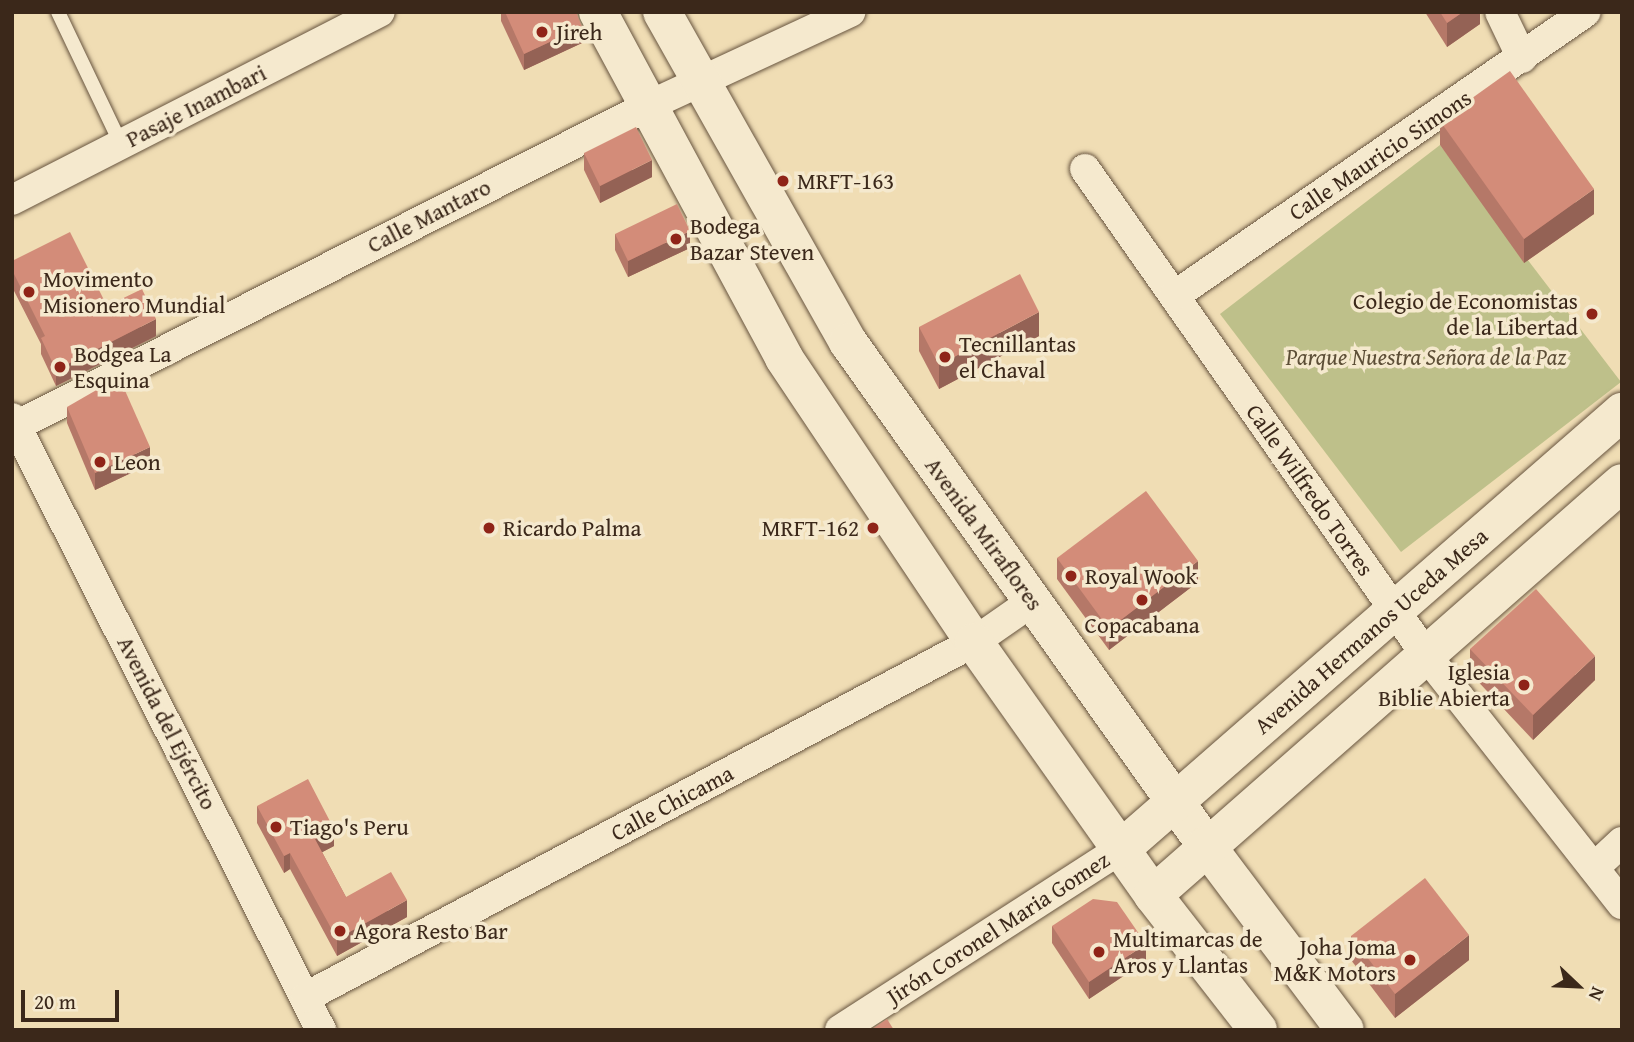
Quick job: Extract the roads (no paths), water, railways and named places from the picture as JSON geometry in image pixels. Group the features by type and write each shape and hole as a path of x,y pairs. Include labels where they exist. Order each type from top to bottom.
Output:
{"main road":[{"path":"598,12 783,358 974,642 1153,895 1258,1030"},
{"name":"Avenida Miraflores","path":"662,12 848,342 1206,845 1345,1030"},
{"name":"Avenida Hermanos Uceda Mesa","path":"1121,849 1622,412"},
{"path":"1153,895 1206,845 1622,483"}],"street":[{"name":"Pasaje Inambari","path":"12,200 380,12"},
{"name":"Calle Mantaro","path":"14,424 650,105 850,12"},
{"path":"1500,12 1522,58"},
{"name":"Calle Mauricio Simons","path":"1174,296 1585,12"},
{"name":"Calle Wilfredo Torres","path":"1085,169 1426,655 1622,904"},
{"name":"Avenida del Ejército","path":"14,424 321,1030"},
{"name":"Calle Chicama","path":"306,997 974,642 1033,601"},
{"path":"1594,868 1622,842"},
{"name":"Jirón Coronel Maria Gomez","path":"840,1030 1121,849"}],"lane":[{"path":"58,12 121,144"}],"place":[{"name":"Jireh","path":"542,32"},
{"name":"MRFT-163","path":"783,181"},
{"name":"Bodega Bazar Steven","path":"676,239"},
{"name":"Movimento Misionero Mundial","path":"29,292"},
{"name":"Colegio de Economistas de la Libertad","path":"1592,314"},
{"name":"Tecnillantas el Chaval","path":"945,357"},
{"name":"Bodgea La Esquina","path":"60,367"},
{"name":"Leon","path":"100,462"},
{"name":"Ricardo Palma","path":"489,528"},
{"name":"MRFT-162","path":"873,528"},
{"name":"Royal Wook","path":"1071,576"},
{"name":"Copacabana","path":"1142,600"},
{"name":"Iglesia Biblie Abierta","path":"1524,685"},
{"name":"Tiago's Peru","path":"276,827"},
{"name":"Agora Resto Bar","path":"340,931"},
{"name":"Multimarcas de Aros y Llantas","path":"1099,952"},
{"name":"Joha Joma M&K Motors","path":"1410,960"}],"park label":[{"name":"Parque Nuestra Señora de la Paz","path":"1426,357"}]}
